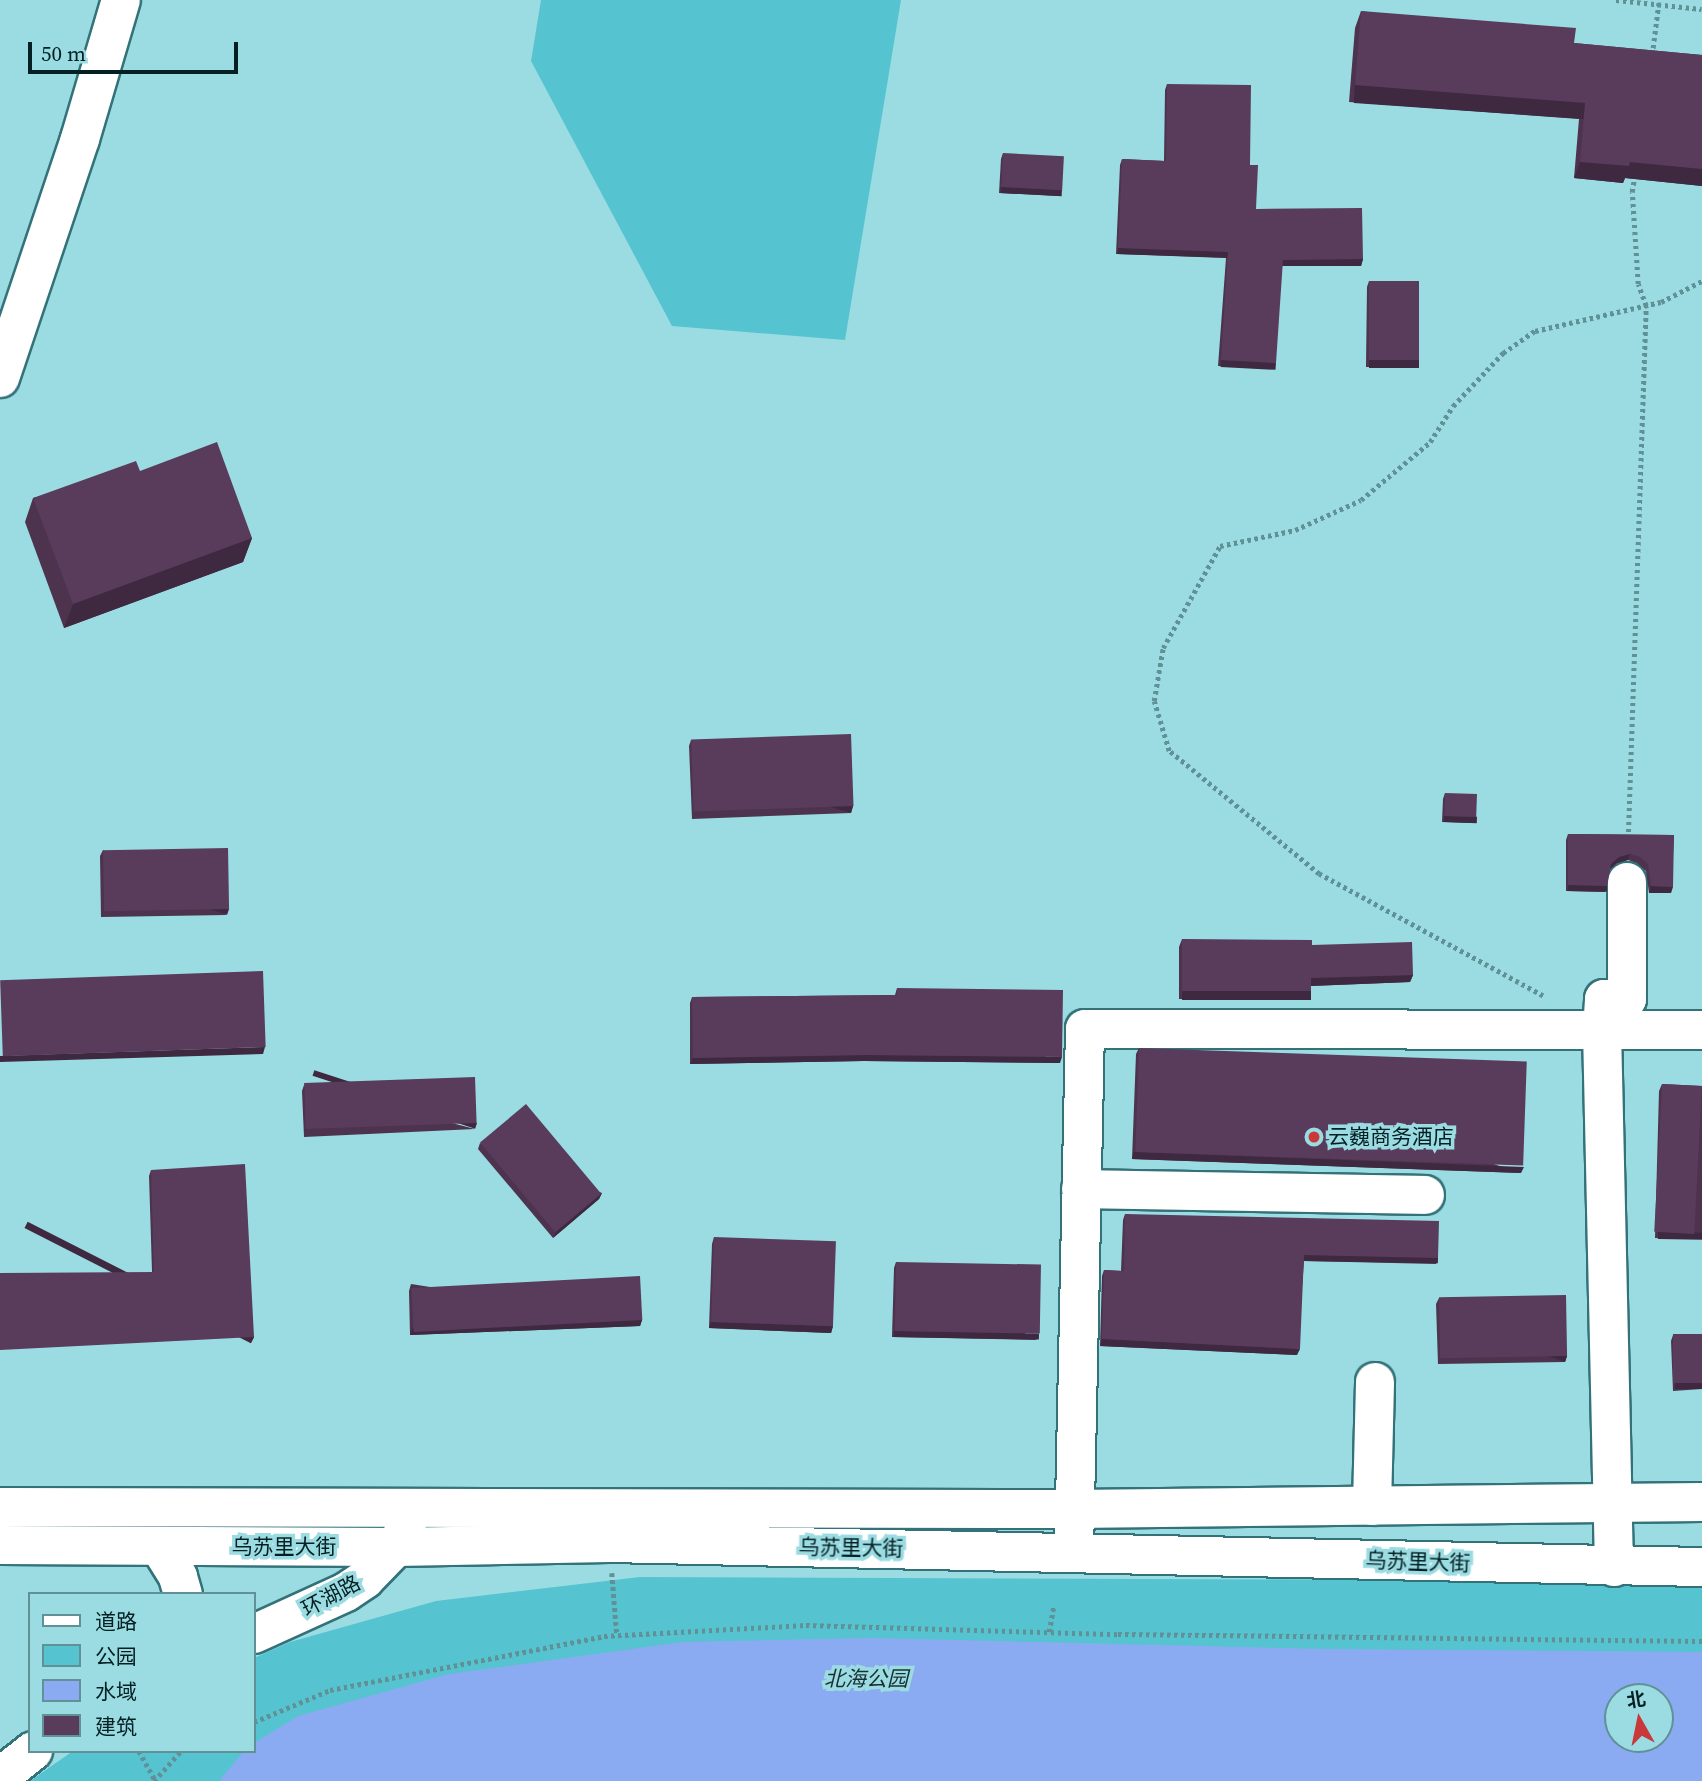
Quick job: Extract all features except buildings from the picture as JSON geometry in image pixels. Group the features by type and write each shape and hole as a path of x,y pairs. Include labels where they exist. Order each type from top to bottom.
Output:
{"main road":[{"path":"0,379 80,139 121,0"},
{"path":"1614,1567 1602,1029 1604,999 1627,999 1627,882"},
{"path":"1074,1553 1085,1029 1702,1030"},
{"path":"1081,1189 1424,1195"},
{"path":"1372,1506 1375,1382"},
{"name":"乌苏里大街","path":"0,1507 1073,1509 1702,1502"},
{"name":"环湖路","path":"256,1633 346,1592 365,1579 396,1547 415,1506"},
{"name":"乌苏里大街","path":"0,1545 396,1547 609,1543 1702,1567"},
{"path":"159,1546 178,1577 182,1592"},
{"path":"0,1777 30,1753"}],"path":[{"path":"1616,0 1659,2 1702,9"},
{"path":"1651,60 1659,2"},
{"path":"1627,882 1646,306 1637,284 1632,192 1636,166"},
{"path":"1555,1002 1319,874 1169,751 1154,701 1163,648 1220,546 1295,530 1361,500 1430,442 1453,406 1503,353 1535,331 1661,302 1702,281"},
{"path":"609,1543 617,1635"},
{"path":"1049,1632 1054,1605"},
{"path":"256,1721 330,1690 617,1635 806,1625 1049,1632 1702,1641"},
{"path":"140,1753 155,1781 179,1753"}],"green space":[{"path":"541,0 901,0 845,340 672,326 531,61"},
{"name":"北海公园","path":"640,1577 1702,1581 1702,1781 30,1781 70,1753 256,1753 256,1657 290,1642 436,1601"}],"water":[{"name":"北海公园","path":"871,1638 1327,1649 1702,1652 1702,1781 219,1781 242,1753 256,1753 256,1742 298,1716 449,1674 683,1642"}],"place":[{"name":"云巍商务酒店","path":"1314,1137"}]}
